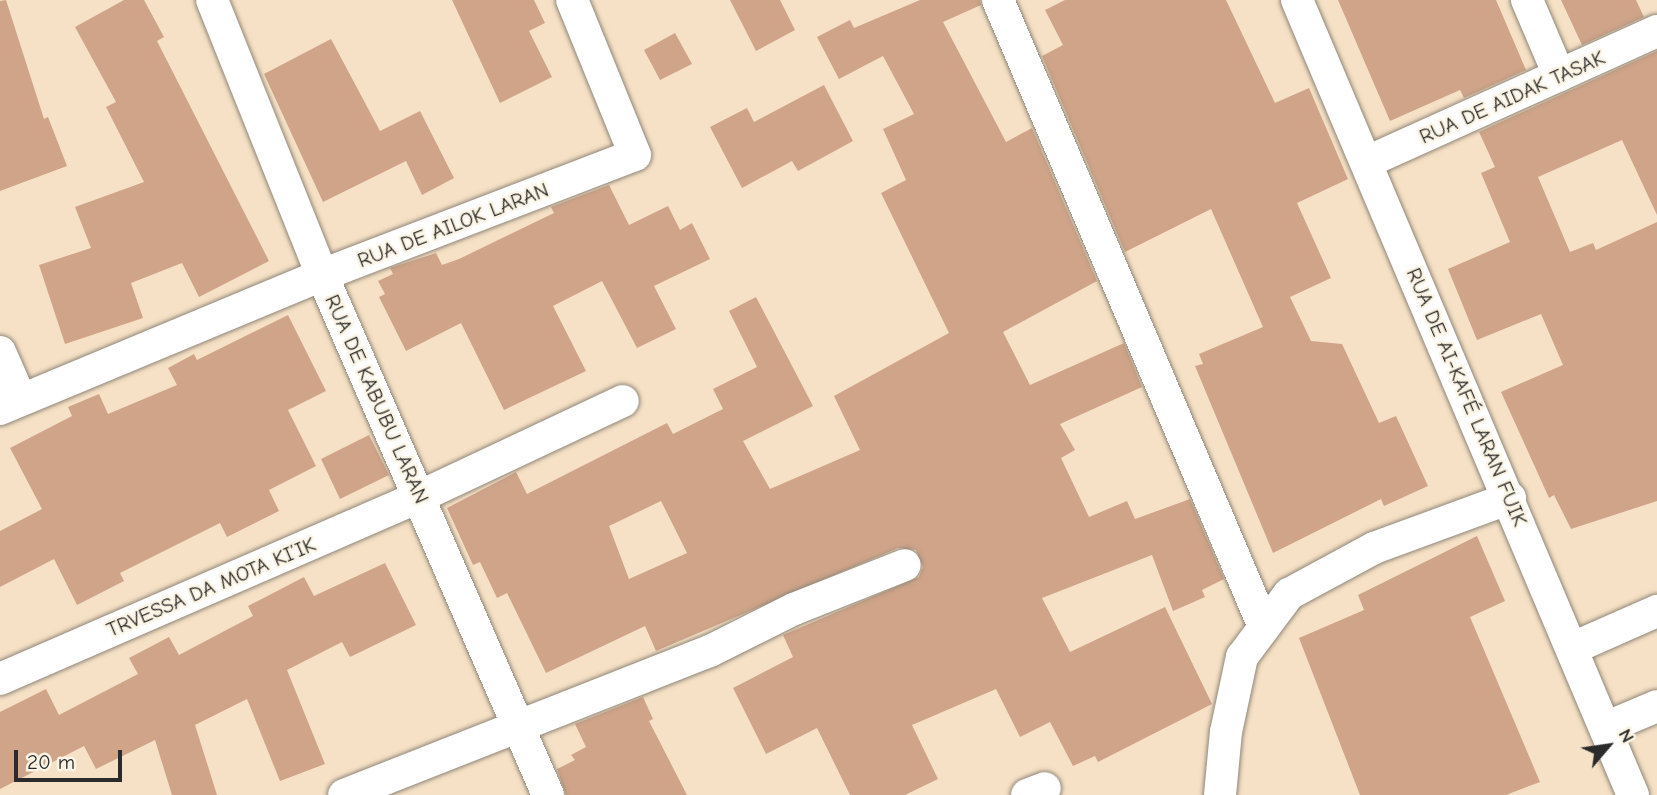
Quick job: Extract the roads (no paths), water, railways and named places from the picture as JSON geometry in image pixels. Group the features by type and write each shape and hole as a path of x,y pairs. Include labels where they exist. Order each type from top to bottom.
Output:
{"street":[{"name":"RUA DE KABUBU LARAN","path":"212,0 322,275 421,496 548,795"},
{"name":"RUA DE AILOK LARAN","path":"10,404 322,275 635,155 572,0"},
{"path":"998,0 1264,627"},
{"name":"RUA DE AI-KAFÉ LARAN FUIK","path":"1297,0 1510,498 1633,795"},
{"path":"1527,0 1559,75"},
{"name":"RUA DE AIDAK TASAK","path":"1367,162 1657,31"},
{"path":"0,352 10,404"},
{"name":"TRVESSA DA MOTA KI’IK","path":"0,679 421,496 623,401"},
{"path":"1220,795 1226,732 1242,657 1289,594 1374,548 1510,498"},
{"path":"344,795 519,729 905,565"},
{"path":"1573,648 1657,611"},
{"path":"1605,728 1657,706"}]}
